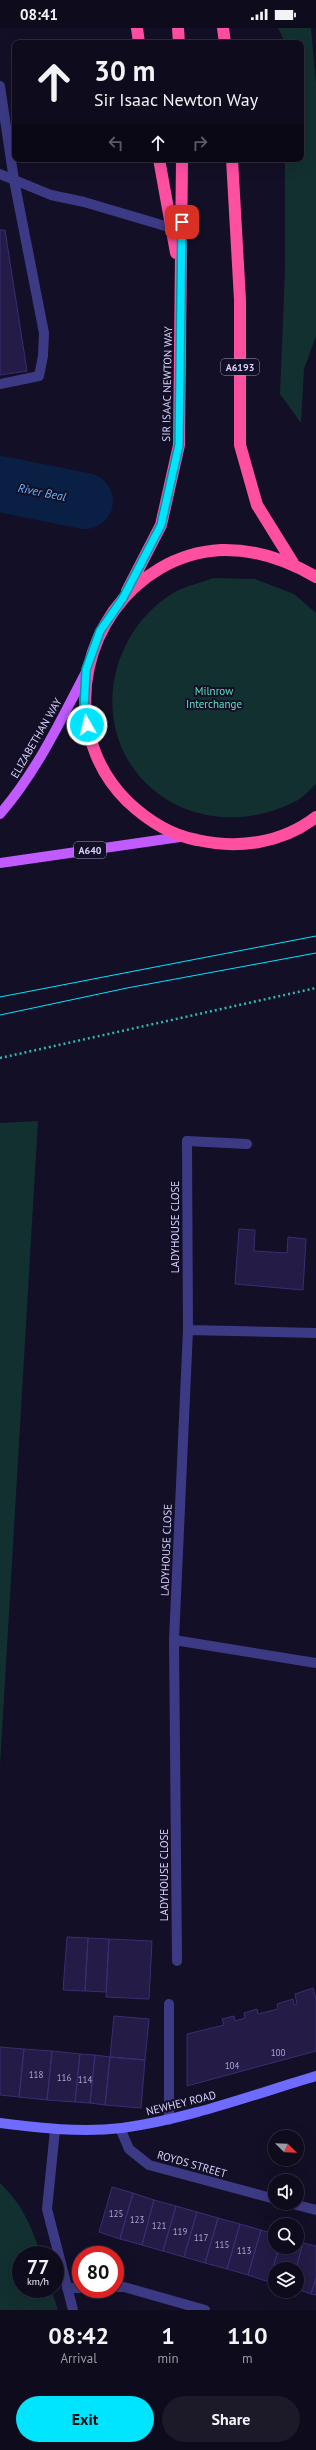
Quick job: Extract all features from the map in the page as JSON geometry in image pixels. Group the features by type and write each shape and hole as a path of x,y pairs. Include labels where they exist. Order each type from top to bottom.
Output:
{"highway":[{"path":"137,28 139,40"},
{"path":"178,28 179,40"},
{"path":"223,28 225,40"},
{"path":"161,162 181,286"},
{"name":"SIR ISAAC NEWTON WAY","path":"123,598 161,525 179,445 182,162"},
{"name":"A6193","path":"232,162 240,300 240,445 257,505 293,563"},
{"name":"A640","path":"316,577 293,563 258,552 221,550 185,558 151,574 123,598 100,631 86,670 84,711 94,752 111,782 144,817 180,837 221,846 263,842 302,828 316,817"}],"main road":[{"name":"ELIZABETHAN WAY","path":"0,814 20,791 55,732 86,670"},
{"name":"A640","path":"0,863 180,837"}],"street":[{"path":"0,86 14,180 44,333 43,356 39,376 0,384"},
{"path":"0,174 51,195 84,202 172,228"},
{"name":"LADYHOUSE CLOSE","path":"177,1961 174,1640 188,1330 187,1141 247,1144"},
{"path":"188,1330 316,1333"},
{"path":"174,1640 316,1663"},
{"path":"169,2004 169,2120"},
{"name":"NEWHEY ROAD","path":"0,2123 55,2130 120,2128 169,2120 316,2076"},
{"name":"ROYDS STREET","path":"120,2128 129,2149 149,2165 268,2198"},
{"path":"55,2130 47,2209 73,2310"},
{"path":"304,2207 316,2210"},
{"path":"124,2287 205,2310"},
{"path":"67,2288 72,2288"}],"path":[{"path":"0,1058 316,988"}],"green space":[{"path":"278,28 311,28 316,83 316,336 304,369 301,423 280,394 285,270 285,162 304,162 304,40 284,40"},
{"name":"Milnrow Interchange","path":"213,578 255,579 294,594 316,613 316,784 303,797 276,810 253,815 230,817 207,815 186,809 165,798 147,784 131,765 120,742 114,719 113,694 116,670 125,648 137,626 153,608 173,593"},
{"path":"38,1121 0,1766 0,1123"},
{"path":"0,2183 8,2191 25,2216 38,2246 12,2246 12,2298 54,2298 58,2310 0,2310"}],"building":[{"path":"0,230 5,230 27,371 0,375"},
{"path":"239,1229 255,1230 254,1251 287,1253 288,1237 306,1239 303,1290 235,1284"},
{"path":"67,1937 88,1938 85,1991 63,1990"},
{"path":"88,1938 109,1939 106,1992 85,1991"},
{"path":"109,1939 152,1941 149,1999 106,1997"},
{"path":"313,1988 316,1999 316,2051 187,2086 187,2034 224,2025 222,2019 234,2016 235,2021 245,2018 244,2013 257,2009 258,2014 278,2009 277,2004 293,1999 294,2005 297,2004 295,1994"},
{"path":"114,2016 149,2019 145,2060 110,2057"},
{"path":"0,2047 24,2049 19,2097 0,2095"},
{"path":"24,2049 52,2051 47,2100 19,2097"},
{"path":"52,2051 80,2054 75,2102 47,2100"},
{"path":"80,2054 95,2055 90,2103 75,2102"},
{"path":"95,2055 110,2057 105,2105 90,2103"},
{"path":"110,2057 145,2060 141,2108 105,2105"},
{"path":"112,2187 133,2193 120,2239 99,2232"},
{"path":"133,2193 154,2200 142,2245 120,2239"},
{"path":"154,2200 176,2206 163,2251 142,2245"},
{"path":"176,2206 197,2212 184,2257 163,2251"},
{"path":"197,2212 218,2218 205,2263 184,2257"},
{"path":"218,2218 240,2224 227,2269 205,2263"},
{"path":"240,2224 261,2230 248,2275 227,2269"},
{"path":"261,2230 268,2232 268,2254 277,2254 275,2262 268,2262 268,2282 248,2275"},
{"path":"304,2243 316,2246 316,2278 311,2294 304,2292 304,2262 298,2262 300,2254 304,2254"},
{"path":"277,2254 300,2254 298,2262 275,2262"},
{"path":"316,2278 316,2295 311,2294"}],"waterway":[{"name":"River Beal","path":"0,484 85,501"}],"tram line":[{"path":"0,997 316,936"},
{"path":"0,1015 127,988 316,953"}],"route":[{"path":"87,725 84,711 86,670 100,631 123,598 161,525 179,445 182,222"}]}
